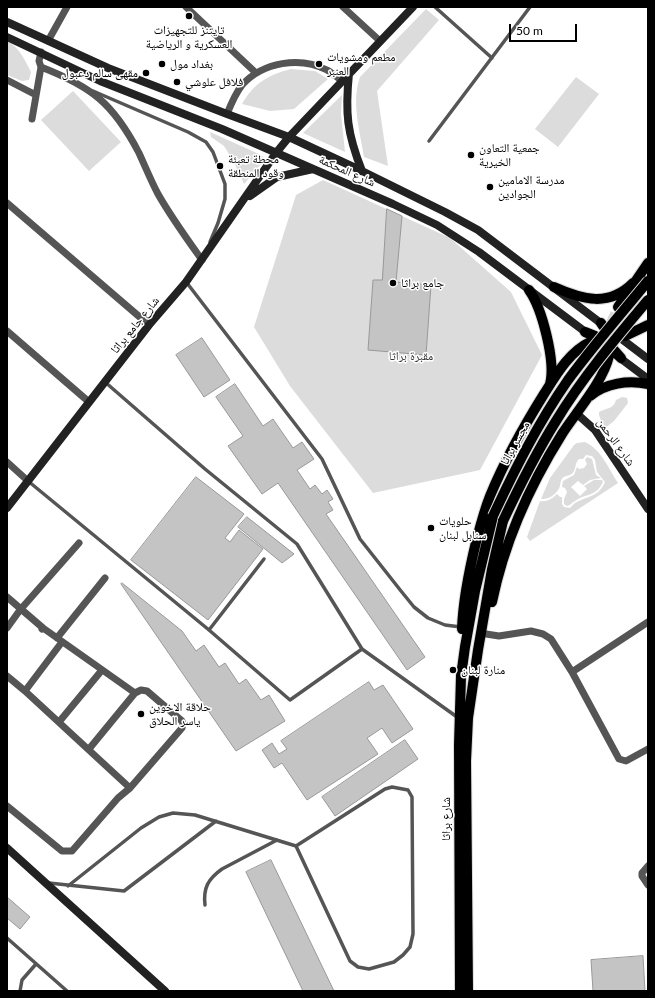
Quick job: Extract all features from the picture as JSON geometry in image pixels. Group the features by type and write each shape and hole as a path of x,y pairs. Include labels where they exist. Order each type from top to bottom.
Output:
{"main road":[{"name":"شارع جامع براثا","path":"7,508 149,325 186,282 276,153 349,73 413,7"},
{"name":"شارع المحكمة","path":"7,22 108,68 289,137 445,212 478,230 648,359"},
{"name":"شارع المحكمة","path":"7,37 100,81 222,129 437,225 479,252 648,379"},
{"path":"349,73 347,98 348,123 353,147 362,171"},
{"path":"242,203 259,188 277,177 313,169"},
{"path":"618,307 640,282 646,266"},
{"path":"554,287 571,294 595,300 615,296 640,282"},
{"name":"مجسر براثا","path":"465,647 475,591 493,516 525,450 564,387 640,282"},
{"path":"529,290 539,309 550,356 552,374 548,388"},
{"name":"مجسر براثا","path":"478,650 492,569 503,521 536,455 556,421 605,352 648,300"},
{"path":"624,340 648,325"},
{"path":"461,676 462,627 470,570 481,523 490,497 509,456 548,388 576,351 592,339 585,332"},
{"path":"473,677 486,634 497,583 514,526 548,459 586,400 612,353 621,358"},
{"path":"548,388 563,375 572,373 580,376 584,383 585,391 578,411"},
{"path":"586,400 595,392 612,385 632,382 648,384"},
{"name":"شارع الرحمن","path":"578,411 596,430 648,509"},
{"name":"شارع براثا","path":"460,991 459,718 461,676 465,647"},
{"name":"شارع براثا","path":"468,991 466,761 468,718 478,650"},
{"path":"7,848 165,991"}],"street":[{"path":"48,41 67,7"},
{"path":"186,7 256,73"},
{"path":"343,7 380,41"},
{"path":"32,119 41,67 38,61 41,52"},
{"path":"227,114 233,98 243,84 256,73 273,65 291,62 310,63 327,70 342,81"},
{"path":"41,67 60,74 86,88 118,117 138,152 158,194 202,260"},
{"path":"7,80 36,95"},
{"path":"7,203 149,325"},
{"path":"7,331 89,402"},
{"path":"7,462 28,481"},
{"path":"7,628 20,610 79,543"},
{"path":"25,690 59,640 105,578"},
{"path":"7,597 42,629 135,693"},
{"path":"572,672 648,622"},
{"path":"486,634 499,636 531,631 543,634 551,639 572,672 619,759 626,761 648,749"},
{"path":"59,722 102,670"},
{"path":"7,676 25,690 130,788"},
{"path":"7,806 62,851 72,851 118,798 130,788 182,728 183,724 182,721 147,691 141,690 135,693 89,749"},
{"path":"648,866 642,873 642,876 648,885"}],"lane":[{"path":"435,7 492,58"},
{"path":"429,141 530,7"},
{"path":"86,88 188,132 206,142 213,152 225,184 225,199 218,223 202,260"},
{"path":"186,282 322,459 360,539 401,591 414,607 428,618 445,625 462,627"},
{"path":"106,382 205,469 297,544 362,649 459,718"},
{"path":"28,481 290,700 362,649"},
{"path":"208,630 264,559"},
{"path":"68,886 141,828 159,817 173,813 186,813 296,846 350,961 358,967 369,969 394,962 403,955 410,947 413,934 412,796 408,790 392,787 385,789 296,846"},
{"path":"46,883 124,891 216,821"},
{"path":"205,905 204,894 208,883 214,874 277,840"},
{"path":"7,938 67,991"},
{"path":"20,991 22,980 36,964"}],"green space":[{"path":"426,9 439,20 377,91 388,166 364,157 357,117 357,87 360,77"},
{"path":"7,41 18,50 24,58 31,72 29,80 22,81 7,75"},
{"path":"291,69 315,71 328,79 294,109 270,111 242,104 251,91 262,81 275,74"},
{"path":"576,77 599,94 558,147 535,129"},
{"path":"73,91 121,142 89,171 41,120"},
{"path":"342,95 341,114 345,152 303,133"},
{"path":"210,132 263,157 262,163 244,184 234,162 224,146 211,137"},
{"name":"مقبرة براثا","path":"323,180 450,238 511,292 542,355 480,470 373,493 290,386 254,327 296,195"},
{"path":"622,397 627,398 628,403 614,421 604,429 599,412 612,407 616,400"},
{"path":"585,442 596,449 618,483 530,541 527,537 540,501 549,500 557,494 562,497 562,504 564,507 570,508 576,502 597,493 605,482 597,472 595,460 592,456 586,455 583,459 578,460 572,474 562,479 559,489 555,493 550,497 541,499 550,478 574,445"},
{"path":"587,457 592,459 596,475 601,478 590,480 583,485 578,481 571,487 580,496 587,489 584,486 594,480 602,480 603,482 594,492 567,506 564,504 564,499 567,492 565,488 562,487 563,481 574,475 577,467 579,469 584,468 587,464 585,460"}],"building":[{"name":"جامع براثا","path":"387,209 402,216 396,282 431,285 426,355 368,350 373,280 382,280"},
{"path":"202,338 230,380 204,397 176,355"},
{"path":"235,384 263,426 273,419 293,448 302,442 314,459 297,470 310,489 315,485 322,494 327,490 333,499 328,502 333,510 326,514 425,657 407,670 278,483 262,494 228,446 243,436 216,397"},
{"path":"196,477 244,514 225,538 230,542 239,530 263,549 208,620 131,560"},
{"path":"247,517 294,554 282,563 238,527"},
{"path":"122,583 182,631 196,651 204,645 219,667 225,663 239,684 246,679 261,700 269,695 285,721 236,751 121,584"},
{"path":"369,682 374,690 383,685 413,729 392,743 382,728 367,738 378,754 307,800 282,763 274,768 262,750 272,743 279,754 287,749 281,741"},
{"path":"405,740 418,759 335,816 322,797"},
{"path":"271,860 334,991 303,991 246,872"},
{"path":"7,897 30,917 20,929 7,918"},
{"path":"643,956 645,991 593,991 591,960"}],"tunnel":[{"path":"610,352 609,330 618,307"}],"place":[{"name":"تايتنز للتجهيزات العسكرية و الرياضية","path":"189,16"},
{"name":"بغداد مول","path":"162,64"},
{"name":"مطعم ومشويات العنبر","path":"319,64"},
{"name":"مقهى سالم دعبول","path":"146,73"},
{"name":"فلافل علوشي","path":"177,82"},
{"name":"جمعية التعاون الخيرية","path":"471,155"},
{"name":"محطة تعبئة وقود المنطقة","path":"220,166"},
{"name":"مدرسة الامامين الجوادين","path":"490,187"},
{"name":"جامع براثا","path":"393,283"},
{"name":"حلويات سنابل لبنان","path":"431,528"},
{"name":"منارة لبنان","path":"453,670"},
{"name":"حلاقة الاخوين ياسر الحلاق","path":"141,714"}]}
